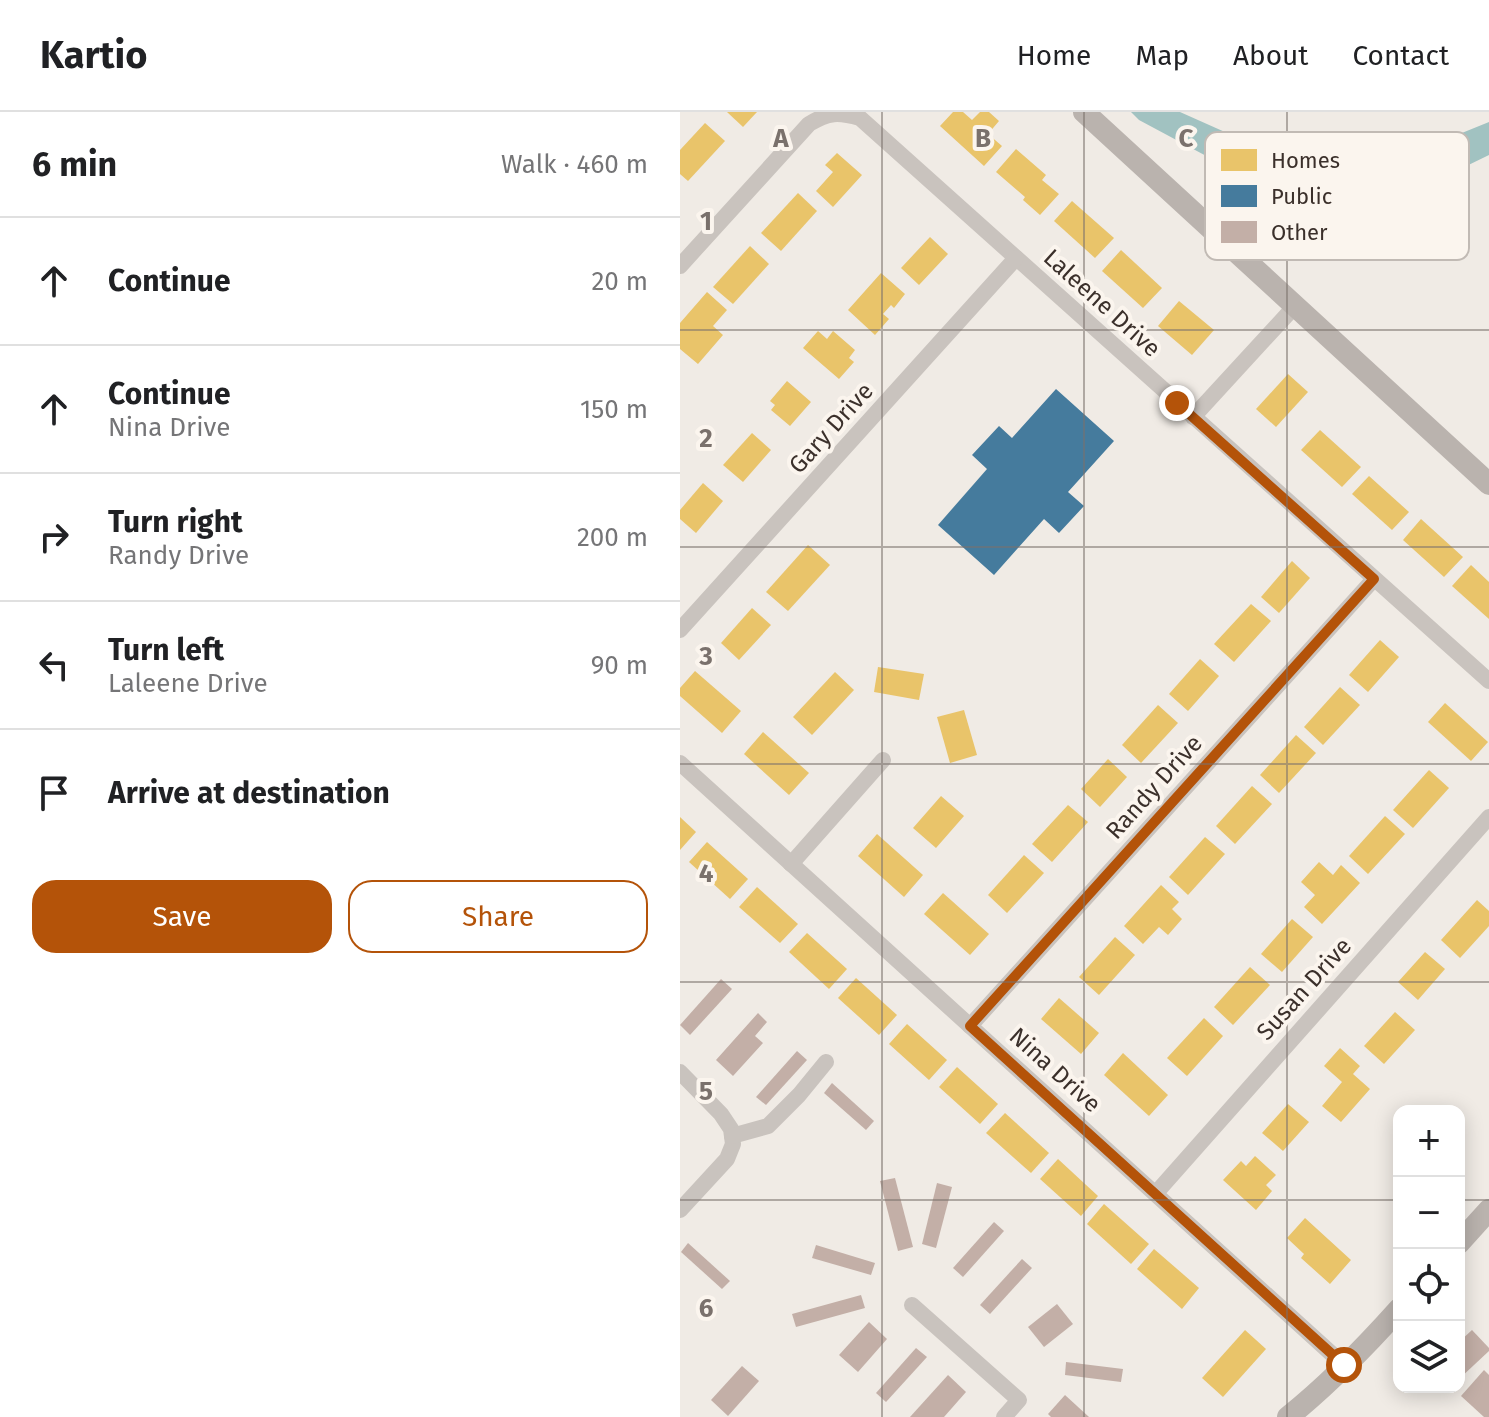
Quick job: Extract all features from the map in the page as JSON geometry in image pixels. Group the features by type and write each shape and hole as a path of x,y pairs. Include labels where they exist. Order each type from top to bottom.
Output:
{"street":[{"path":"1084,112 1205,223"},
{"name":"Laleene Drive","path":"680,266 809,124 828,113 849,113 860,118 1489,681"},
{"name":"Gary Drive","path":"680,630 1016,258"},
{"path":"1245,260 1489,484"},
{"path":"1193,417 1295,306"},
{"name":"Randy Drive","path":"970,1026 1374,579"},
{"path":"791,864 883,760"},
{"name":"Nina Drive","path":"680,763 1344,1365"},
{"name":"Susan Drive","path":"1156,1193 1489,817"},
{"path":"732,1136 768,1126 826,1062"},
{"path":"680,1072 721,1114 731,1129 733,1144 727,1159 680,1210"},
{"path":"1465,1236 1489,1210"},
{"path":"912,1305 1019,1400 1004,1417"},
{"path":"1288,1417 1309,1400 1393,1315"}],"water":[{"path":"1131,112 1180,112 1225,132 1205,132 1205,155 1139,120"},
{"path":"1489,122 1489,155 1469,165 1469,132 1464,132"}],"building: Homes":[{"path":"727,112 757,112 743,127"},
{"path":"953,112 963,112 972,120 980,112 989,112 999,121 988,134 1002,146 984,166 940,126"},
{"path":"705,123 725,141 688,181 680,174 680,150"},
{"path":"1016,149 1046,175 1042,180 1059,194 1040,215 996,172"},
{"path":"837,153 862,175 833,207 816,191 833,172 825,165"},
{"path":"798,193 817,211 781,251 761,233"},
{"path":"1072,201 1114,238 1095,258 1054,221"},
{"path":"930,237 948,254 919,285 901,268"},
{"path":"750,246 769,264 733,304 713,287"},
{"path":"1121,250 1162,288 1143,308 1102,271"},
{"path":"881,273 905,294 894,308 891,305 883,314 889,319 875,335 848,310"},
{"path":"707,292 727,310 713,326 723,335 698,364 680,349 680,323"},
{"path":"1179,301 1214,330 1192,355 1158,326"},
{"path":"818,331 827,339 833,331 855,350 849,358 854,362 839,379 803,348"},
{"path":"1288,374 1308,392 1276,427 1256,409"},
{"path":"787,381 811,402 790,426 771,410 775,405 770,401"},
{"path":"1320,430 1361,467 1342,487 1301,450"},
{"path":"752,433 771,450 743,482 723,465"},
{"path":"1369,476 1409,512 1392,530 1352,494"},
{"path":"703,483 723,501 696,533 680,519 680,510"},
{"path":"1421,519 1463,557 1444,577 1403,540"},
{"path":"808,545 830,565 788,611 766,592"},
{"path":"1292,561 1310,578 1279,613 1261,597"},
{"path":"1471,565 1489,582 1489,619 1452,586"},
{"path":"1251,604 1271,621 1234,662 1214,644"},
{"path":"752,608 771,625 739,660 721,643"},
{"path":"1380,640 1399,657 1368,692 1349,675"},
{"path":"1200,659 1219,676 1188,711 1169,694"},
{"path":"878,667 924,674 919,700 874,692"},
{"path":"695,671 741,711 722,733 680,696 680,688"},
{"path":"835,672 854,690 812,735 793,717"},
{"path":"1340,687 1360,705 1323,745 1304,727"},
{"path":"1445,703 1488,742 1471,761 1428,722"},
{"path":"1158,705 1178,723 1141,763 1122,745"},
{"path":"964,710 977,755 950,763 937,717"},
{"path":"763,732 809,773 789,795 744,754"},
{"path":"1296,735 1316,753 1279,793 1260,775"},
{"path":"1108,759 1127,777 1100,807 1081,789"},
{"path":"1429,770 1449,788 1413,828 1393,810"},
{"path":"1252,786 1272,804 1235,844 1216,826"},
{"path":"941,796 964,816 936,848 913,828"},
{"path":"1068,805 1088,822 1052,862 1032,844"},
{"path":"1385,816 1405,834 1368,874 1349,856"},
{"path":"680,817 696,832 680,850"},
{"path":"877,834 923,875 904,897 858,856"},
{"path":"1205,837 1225,854 1188,895 1169,877"},
{"path":"707,842 748,879 730,899 689,862"},
{"path":"1024,855 1044,873 1007,913 988,895"},
{"path":"1319,862 1333,875 1341,865 1360,883 1322,924 1304,907 1315,895 1301,882"},
{"path":"1161,885 1179,902 1172,909 1182,919 1168,935 1159,927 1143,944 1124,926"},
{"path":"757,887 798,924 780,943 739,907"},
{"path":"943,893 989,934 970,955 924,914"},
{"path":"1477,900 1489,911 1489,926 1460,958 1441,940"},
{"path":"1292,919 1313,937 1282,972 1261,954"},
{"path":"807,933 847,969 829,989 789,952"},
{"path":"1115,937 1135,955 1099,995 1079,977"},
{"path":"1425,952 1445,969 1418,1000 1398,982"},
{"path":"1250,967 1270,985 1233,1025 1214,1007"},
{"path":"856,978 897,1015 879,1035 838,998"},
{"path":"1059,998 1099,1033 1081,1054 1041,1019"},
{"path":"1395,1012 1415,1030 1384,1064 1364,1046"},
{"path":"1204,1018 1223,1036 1187,1076 1167,1058"},
{"path":"907,1024 947,1060 929,1080 889,1044"},
{"path":"1340,1048 1360,1066 1353,1074 1370,1089 1341,1122 1322,1106 1342,1082 1324,1066"},
{"path":"1123,1053 1168,1095 1149,1116 1104,1075"},
{"path":"957,1067 998,1104 980,1124 939,1087"},
{"path":"1288,1104 1309,1122 1283,1151 1262,1133"},
{"path":"1005,1113 1049,1153 1031,1173 986,1133"},
{"path":"1255,1156 1276,1175 1266,1185 1272,1191 1256,1210 1223,1180 1241,1161 1246,1166"},
{"path":"1058,1159 1098,1196 1081,1216 1040,1179"},
{"path":"1104,1204 1149,1244 1131,1264 1087,1224"},
{"path":"1305,1218 1351,1260 1330,1284 1301,1258 1304,1254 1287,1238"},
{"path":"1154,1249 1199,1288 1182,1309 1137,1269"},
{"path":"1245,1330 1266,1349 1223,1397 1202,1378"}],"building: Public":[{"path":"1056,389 1114,441 1068,492 1084,506 1059,533 1044,519 994,575 938,525 987,469 972,455 999,426 1012,438"}],"building: Other":[{"path":"721,979 732,989 690,1035 680,1025"},
{"path":"758,1013 767,1022 755,1036 763,1043 733,1076 716,1060"},
{"path":"797,1051 807,1060 766,1105 756,1097"},
{"path":"832,1083 874,1121 866,1130 824,1093"},
{"path":"895,1178 913,1247 898,1251 880,1181"},
{"path":"937,1183 952,1187 936,1248 922,1244"},
{"path":"994,1222 1004,1231 963,1277 953,1268"},
{"path":"688,1243 730,1281 722,1289 681,1252"},
{"path":"816,1245 875,1263 871,1275 812,1258"},
{"path":"1022,1259 1032,1268 990,1314 980,1305"},
{"path":"861,1295 865,1308 796,1327 792,1314"},
{"path":"1057,1304 1073,1324 1044,1347 1028,1327"},
{"path":"869,1322 887,1339 858,1372 839,1355"},
{"path":"1472,1330 1489,1351 1465,1373 1465,1336"},
{"path":"916,1348 927,1357 886,1402 876,1393"},
{"path":"1066,1362 1123,1369 1121,1382 1065,1375"},
{"path":"742,1366 759,1381 728,1416 711,1400"},
{"path":"1484,1370 1489,1375 1489,1417 1484,1417 1461,1396"},
{"path":"948,1375 966,1392 944,1417 910,1417"},
{"path":"1065,1395 1089,1417 1051,1417 1048,1414"}],"route":[{"path":"1177,403 1374,579 970,1026 1344,1365"}]}
